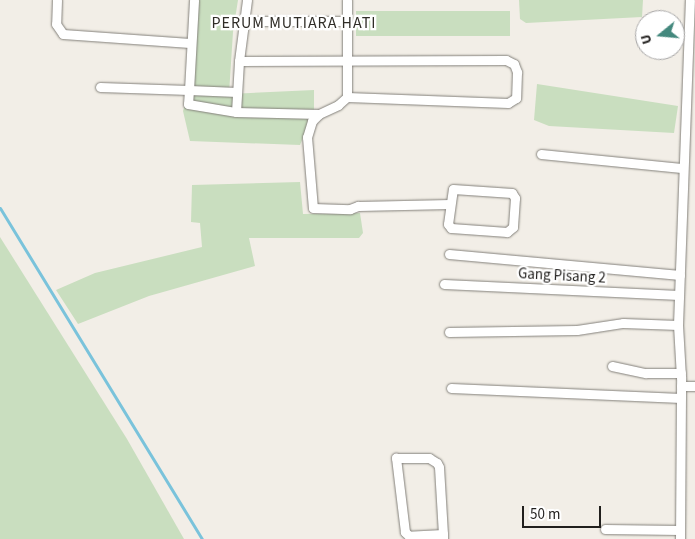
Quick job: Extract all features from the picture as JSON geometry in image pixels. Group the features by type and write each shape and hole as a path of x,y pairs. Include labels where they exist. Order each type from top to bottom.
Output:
{"street":[{"path":"57,0 56,24 63,34 190,43"},
{"path":"187,0 194,0 190,43 190,107 236,112 319,114"},
{"path":"236,112 239,61 247,0"},
{"path":"347,0 347,97 338,106 319,114 312,121 307,137 313,208 342,210 358,206 450,204"},
{"path":"605,528 680,534 681,373 678,325 681,168 690,0"},
{"path":"244,21 347,21"},
{"path":"239,61 506,60 514,64 517,72 516,98 508,103 347,97"},
{"path":"100,87 237,92"},
{"path":"541,154 681,168"},
{"path":"453,189 509,191 515,198 513,227 507,232 451,228 448,224 450,204 453,189"},
{"path":"449,254 680,275"},
{"name":"Gang Pisang 2","path":"444,284 680,295"},
{"path":"449,332 577,330 623,323 678,325"},
{"path":"612,366 646,373 681,373"},
{"path":"681,386 695,386"},
{"path":"451,388 681,398"},
{"path":"396,458 429,458 437,463 443,537 409,536 405,532 396,458"}],"green space":[{"path":"197,0 238,0 233,32 229,94 314,90 314,111 300,145 190,141 183,111 190,90"},
{"path":"519,0 643,0 642,10 635,10 635,17 526,23 520,19"},
{"path":"356,11 510,11 510,36 356,36"},
{"path":"537,84 678,106 674,133 549,126 534,120"},
{"path":"300,182 303,214 360,213 363,233 359,238 249,238 255,266 149,296 78,324 56,290 95,273 202,247 200,223 191,222 192,185"},
{"path":"0,237 127,439 184,539 0,539"}],"waterway":[{"path":"0,208 202,539"}],"district":[{"name":"PERUM MUTIARA HATI","path":"294,23"}]}
